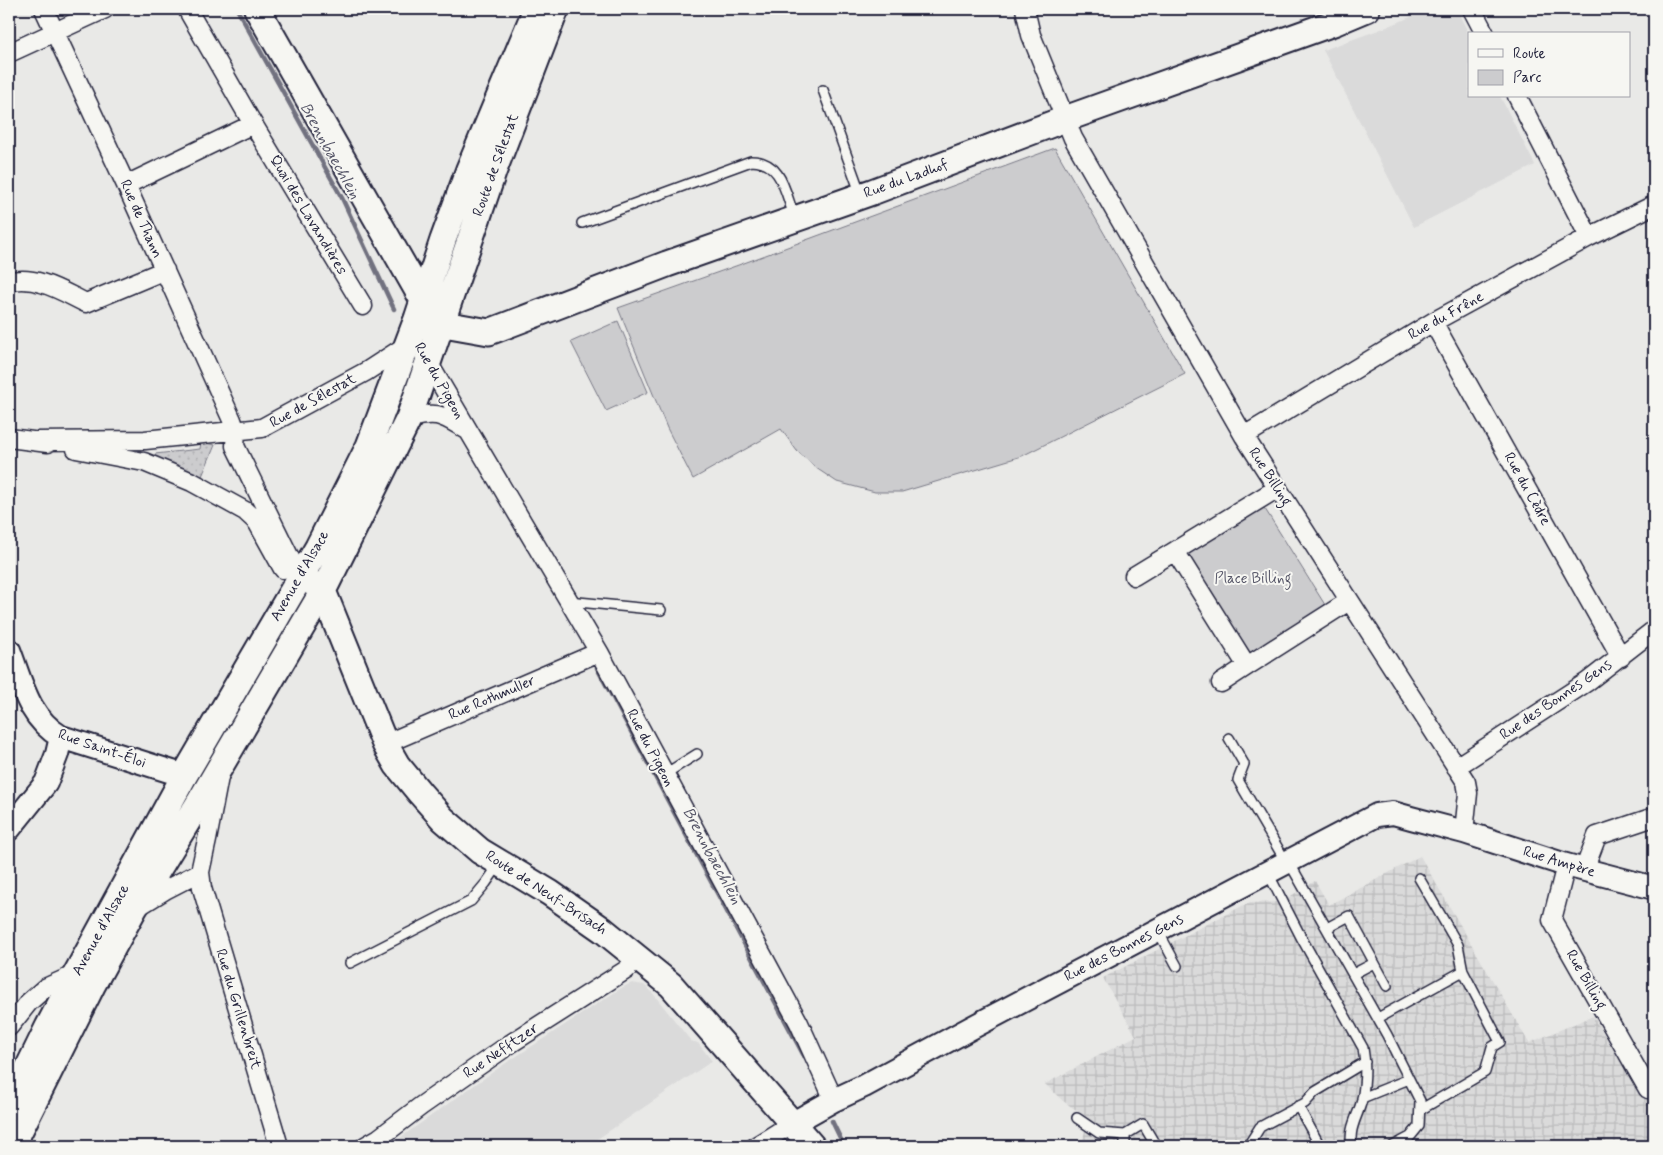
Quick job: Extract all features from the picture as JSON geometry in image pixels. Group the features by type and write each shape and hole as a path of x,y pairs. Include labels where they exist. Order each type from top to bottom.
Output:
{"main road":[{"path":"257,9 415,324 442,324"},
{"name":"Route de Sélestat","path":"415,324 469,169 536,9"},
{"name":"Route de Sélestat","path":"442,324 494,170 556,9"},
{"name":"Rue du Ladhof","path":"442,324 489,332 667,264 862,195 1368,9"},
{"name":"Avenue d'Alsace","path":"12,1146 19,1090 48,1027 185,776 318,547 369,446 392,364 415,324"},
{"name":"Avenue d'Alsace","path":"19,1090 92,984 134,909 213,789 221,764 323,599 409,418 442,324"},
{"path":"392,364 419,389"},
{"path":"299,580 323,599"},
{"name":"Route de Neuf-Brisach","path":"323,599 385,744 414,786 443,819 480,851 557,898 604,930 671,985 812,1146"}],"street":[{"name":"Rue de Thann","path":"44,9 165,270 236,431"},
{"path":"9,53 105,9"},
{"name":"Quai des Lavandières","path":"187,9 253,124 363,306"},
{"name":"Rue Billing","path":"1025,9 1031,35 1073,138 1244,436 1466,782 1468,793 1464,832"},
{"path":"1472,9 1484,32"},
{"path":"1518,98 1589,238"},
{"path":"126,185 253,124"},
{"name":"Rue du Frêne","path":"1244,436 1433,322 1654,205"},
{"path":"9,282 17,279 49,285 86,303 165,270"},
{"name":"Rue du Cèdre","path":"1433,322 1621,657"},
{"name":"Rue du Pigeon","path":"415,324 428,363 598,652 799,1023 834,1100"},
{"name":"Rue de Sélestat","path":"236,431 262,428 392,364"},
{"name":"Rue du Pigeon","path":"409,418 428,414 443,416 467,430"},
{"path":"38,441 145,440 236,431 235,446 299,580"},
{"path":"9,438 38,441 144,462 216,494 252,516 280,564 299,580"},
{"path":"1134,576 1278,488"},
{"path":"1175,551 1248,666"},
{"path":"1221,683 1349,601"},
{"name":"Rue des Bonnes Gens","path":"1456,767 1587,682 1654,630"},
{"name":"Rue Saint-Éloi","path":"9,650 15,688 40,721 50,730 61,737 185,776"},
{"name":"Rue Rothmuller","path":"385,744 598,652"},
{"path":"9,829 46,782 57,754 61,737"},
{"path":"185,776 213,789"},
{"name":"Avenue d'Alsace","path":"134,909 164,890 200,872 213,789"},
{"name":"Rue des Bonnes Gens","path":"793,1124 834,1100 864,1086 1377,815 1393,813 1464,832"},
{"name":"Rue Billing","path":"1648,1089 1552,920 1575,868 1597,836 1654,817"},
{"name":"Rue Ampère","path":"1464,832 1575,868 1654,888"},
{"name":"Rue du Grillenbreit","path":"200,872 202,888 279,1146"},
{"name":"Rue Nefftzer","path":"365,1146 379,1138 421,1106 510,1044 626,970 639,958"},
{"path":"9,1027 29,1002 45,988 76,974"},
{"path":"756,1146 793,1124"}],"lane":[{"path":"824,90 862,195"},
{"path":"582,223 750,161 761,161 771,166 777,173 795,219"},
{"path":"568,601 661,610"},
{"path":"1229,738 1244,764 1238,780 1281,865 1327,928 1378,1018 1420,1101 1419,1126 1410,1137 1393,1146"},
{"path":"664,774 697,754"},
{"path":"350,963 471,901 500,863"},
{"path":"1281,865 1301,937 1363,1048 1365,1062 1362,1098 1351,1131 1352,1146"},
{"path":"1419,878 1458,944 1463,971 1500,1042 1492,1047 1485,1072 1420,1110"},
{"path":"1327,928 1349,916 1387,986"},
{"path":"1158,930 1177,966"},
{"path":"1353,974 1374,963"},
{"path":"1378,1018 1463,971"},
{"path":"1248,1146 1260,1127 1305,1103 1315,1092 1365,1062"},
{"path":"1362,1098 1410,1080"},
{"path":"1298,1106 1320,1146"},
{"path":"1077,1118 1099,1134 1125,1135 1143,1124 1156,1146"},
{"path":"1125,1135 1125,1146"}],"shaded area":[{"path":"1429,9 1456,9 1468,32 1468,98 1501,98 1535,165 1414,227 1323,50 1387,27"},
{"path":"1420,856 1529,1043 1593,1016 1642,1098 1654,1092 1654,1146 1076,1146 1083,1139 1088,1118 1063,1101 1045,1084 1136,1036 1103,978 1248,903 1281,902 1315,881 1329,905"},
{"path":"632,983 644,985 651,991 691,1041 698,1043 712,1061 587,1146 440,1146 437,1142 431,1146 401,1146 397,1140 500,1067"}],"green space":[{"path":"1055,148 1185,374 1022,456 902,492 875,492 837,482 816,468 797,451 781,429 693,479 667,428 618,308"},
{"path":"618,321 648,392 606,411 571,342"},
{"path":"201,442 215,445 200,481 154,459 155,454 200,449"},
{"name":"Place Billing","path":"1261,507 1265,509 1327,608 1248,656 1184,559 1186,550"}],"waterway":[{"name":"Brennbaechlein","path":"237,9 342,198 394,309"},
{"name":"Brennbaechlein","path":"597,668 804,1056"},
{"name":"Brennbaechlein","path":"832,1121 844,1146"}]}
